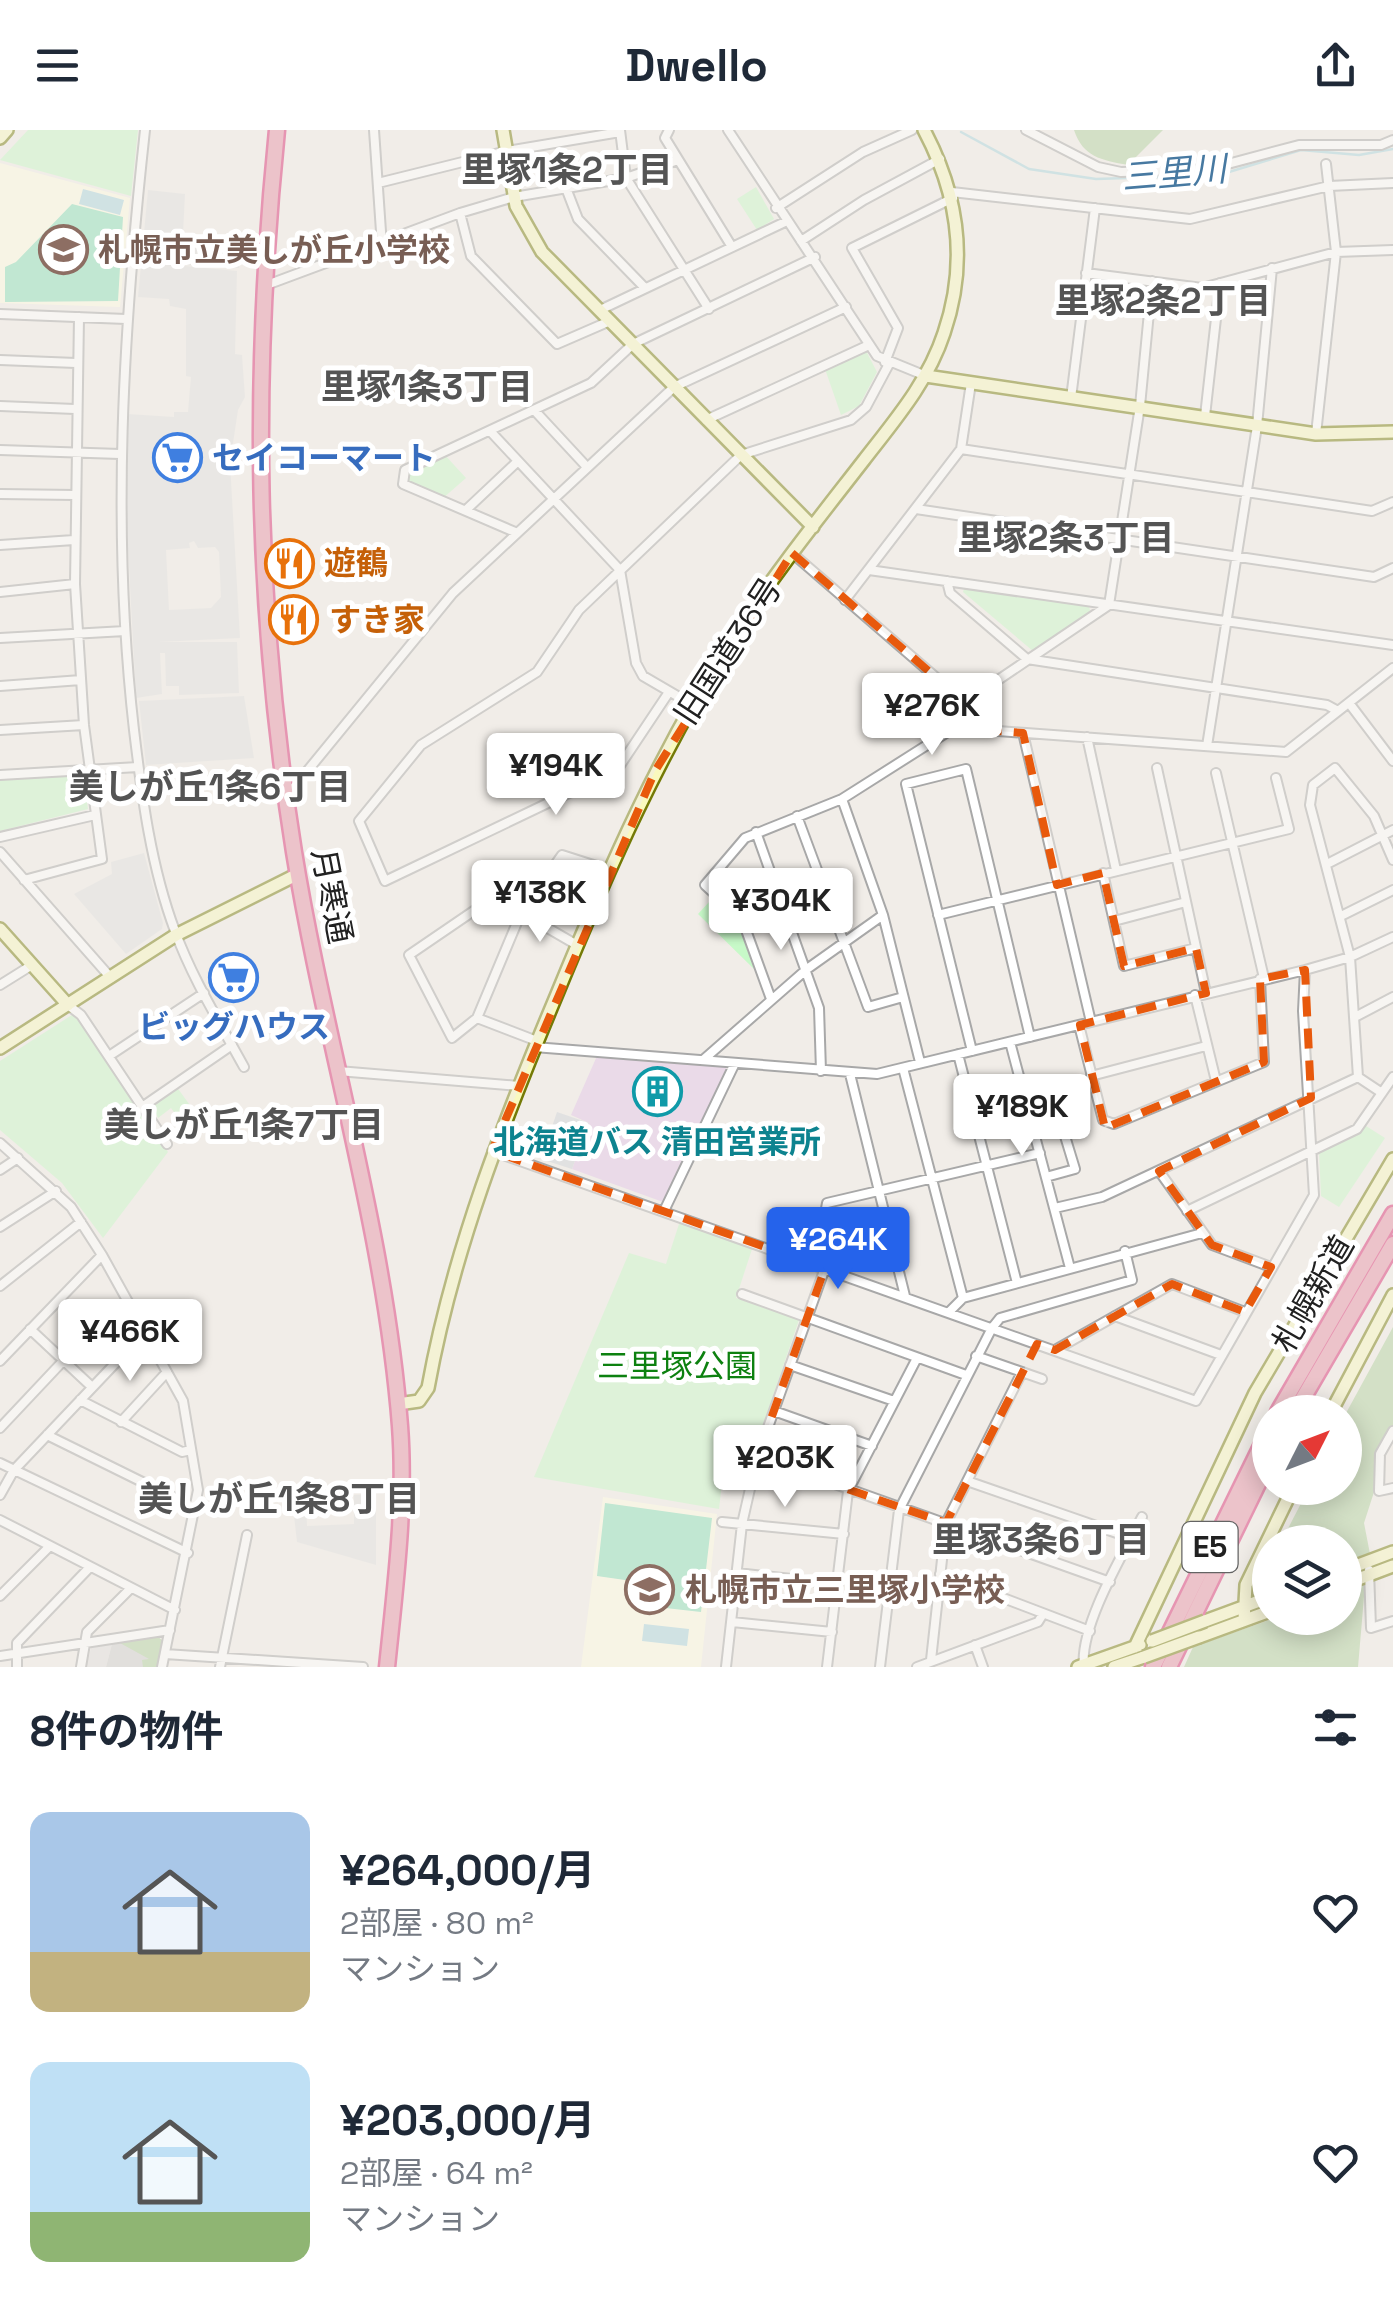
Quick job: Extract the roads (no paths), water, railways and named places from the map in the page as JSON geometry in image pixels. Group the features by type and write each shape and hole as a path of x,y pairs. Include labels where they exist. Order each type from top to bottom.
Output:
{"highway":[{"name":"月寒通","path":"278,130 264,286 258,468 265,615 298,874 381,1284 398,1404 401,1483 387,1667"},
{"path":"1288,1395 1393,1214"},
{"path":"1305,1395 1393,1244"},
{"name":"E5","path":"1144,1657 1252,1461"},
{"name":"E5","path":"1168,1667 1252,1497"}],"street":[{"path":"0,138 7,130"},
{"path":"145,130 126,318 120,454 126,631 138,767 151,843 176,935 244,1067"},
{"path":"374,130 382,246"},
{"path":"503,130 514,197 526,231 542,252 813,527"},
{"path":"669,130 665,138 732,247"},
{"path":"728,130 785,222 815,258 869,344 887,363 926,376 1256,426 1316,434 1393,432"},
{"path":"776,208 863,152 912,130"},
{"name":"旧国道36号","path":"398,1404 419,1400 428,1388 455,1264 492,1151 609,870 692,704 792,553 926,376 944,334 955,289 952,195 940,159 924,130"},
{"path":"1026,130 1098,167 1121,172 1209,169 1299,144 1382,146 1393,140"},
{"path":"378,182 506,151 620,131 626,178 709,309"},
{"path":"802,241 864,200 940,159"},
{"path":"264,286 382,246 460,213 514,197 626,178 678,160"},
{"path":"1316,434 1336,252 1326,164"},
{"path":"669,692 617,770 385,881 359,822 421,745 536,672 579,610 741,455 851,420 866,407 898,328 852,248 952,195 1190,219 1328,186 1393,182"},
{"path":"566,188 578,219 644,288"},
{"path":"1070,398 1094,208"},
{"path":"460,213 470,256 557,344 610,322"},
{"path":"600,310 785,222"},
{"path":"1086,273 1202,288 1336,252 1393,250"},
{"path":"515,532 403,484 405,470 591,383 633,344 815,258"},
{"path":"1207,746 1256,426 1272,268"},
{"path":"771,999 742,918 705,885 756,832 842,798 946,733 964,703 1108,605 1140,406 1152,281"},
{"path":"1205,416 1220,283"},
{"path":"286,797 453,592 674,387 846,307"},
{"path":"0,314 126,318"},
{"path":"24,880 102,859 84,725 77,633 74,409 79,317"},
{"path":"706,420 869,344"},
{"path":"0,360 76,363"},
{"path":"845,600 961,449 971,383"},
{"path":"0,406 74,409"},
{"path":"535,411 586,466"},
{"path":"491,432 620,570 636,662 643,676 692,704"},
{"path":"961,449 1372,511 1393,502"},
{"path":"0,450 120,454"},
{"path":"467,509 518,461"},
{"path":"0,494 75,495"},
{"path":"916,509 1374,577 1393,568"},
{"path":"0,545 74,540"},
{"path":"792,553 998,731 1286,752 1391,673"},
{"path":"869,570 1393,645"},
{"path":"947,582 950,593 1027,659 1326,705 1338,711"},
{"path":"0,592 75,584"},
{"path":"0,638 126,631"},
{"path":"0,686 81,680"},
{"path":"1349,703 1393,760"},
{"path":"0,730 84,725"},
{"path":"1022,733 1091,1022"},
{"path":"1087,737 1116,870"},
{"path":"0,774 138,767"},
{"path":"1157,768 1206,994"},
{"path":"1358,1077 1350,958 1310,805 1313,786 1336,768 1374,816 1393,860"},
{"path":"972,1051 906,784 966,769 1030,1037"},
{"path":"1080,1025 1102,1120 1114,1124 1264,1062 1262,979 1216,773"},
{"path":"938,915 1288,829 1276,778"},
{"path":"842,798 883,914 920,1062"},
{"path":"0,838 95,814"},
{"path":"797,816 868,1008 904,997"},
{"path":"1326,864 1393,830"},
{"path":"756,832 819,1008 820,1071"},
{"path":"0,852 112,978"},
{"path":"577,945 521,913 494,897 409,955 452,1038 477,1018 521,913 562,855 609,870"},
{"path":"1103,873 1124,966 1196,948"},
{"path":"0,1048 176,935 298,874"},
{"path":"1342,916 1393,890"},
{"path":"1114,920 1186,902"},
{"path":"704,1060 807,969 883,914"},
{"path":"0,929 68,1005 81,1014 167,1144"},
{"path":"477,1018 536,1044 850,1074 903,1068 1306,970 1350,958 1393,937"},
{"path":"0,985 32,966"},
{"path":"492,1151 1196,1400 1314,1194 1304,1010 1306,970"},
{"path":"109,1056 204,992"},
{"path":"1195,996 1216,1081"},
{"path":"1355,1017 1393,997"},
{"path":"1010,1042 1070,1268"},
{"path":"142,1107 232,1045"},
{"path":"1091,1076 1206,1046"},
{"path":"958,1054 1018,1283"},
{"path":"664,1210 734,1063"},
{"path":"903,1068 962,1298"},
{"path":"338,1071 519,1086"},
{"path":"850,1074 905,1296"},
{"path":"1054,1208 1102,1196 1358,1077"},
{"path":"1358,1077 1382,1093"},
{"path":"1187,1211 1357,1129 1393,1077"},
{"path":"1031,1120 1058,1112 1074,1169 1046,1177"},
{"path":"0,1144 56,1191 81,1222 183,1401 198,1509 162,1667"},
{"path":"726,1667 742,1524 757,1458 820,1266 827,1203 1040,1153"},
{"path":"0,1170 18,1158"},
{"name":"札幌新道","path":"1144,1657 1255,1394 1393,1159"},
{"path":"1159,1171 1212,1245 1271,1267"},
{"path":"0,1226 56,1191"},
{"path":"0,1286 81,1222"},
{"path":"948,1312 962,1298 1124,1251 1202,1233"},
{"path":"880,1667 899,1510 992,1328 1000,1318 1132,1280 1124,1251"},
{"path":"0,1361 102,1255"},
{"path":"1055,1350 1172,1284 1246,1312"},
{"path":"742,1294 966,1376"},
{"path":"1340,1395 1393,1294"},
{"path":"1116,1316 1221,1356"},
{"path":"30,1329 92,1387"},
{"path":"0,1495 14,1470 145,1332"},
{"path":"976,1356 1042,1379"},
{"path":"827,1667 848,1491 917,1358"},
{"path":"0,1428 64,1360"},
{"path":"790,1365 894,1401"},
{"path":"122,1422 167,1372"},
{"path":"931,1660 946,1524 1022,1372"},
{"path":"80,1400 182,1452 191,1450"},
{"path":"774,1410 872,1446"},
{"path":"1393,1431 1380,1454 1379,1491 1393,1488"},
{"path":"47,1435 198,1509"},
{"path":"728,1446 1110,1582"},
{"path":"0,1463 188,1552"},
{"path":"967,1481 1132,1538"},
{"path":"1245,1613 1246,1585 1285,1505"},
{"path":"1142,1517 1090,1631 1082,1666 1144,1657"},
{"path":"0,1521 175,1610"},
{"path":"722,1522 844,1534"},
{"path":"220,1667 247,1536"},
{"path":"0,1596 50,1546"},
{"path":"1362,1563 1393,1552"},
{"path":"1368,1561 1371,1628 1393,1620"},
{"path":"17,1667 17,1643 90,1566"},
{"path":"1362,1578 1393,1566"},
{"path":"738,1572 838,1584"},
{"path":"940,1574 1090,1631"},
{"path":"80,1667 87,1632 131,1588"},
{"path":"1114,1667 1198,1637 1252,1609"},
{"path":"1144,1657 1152,1640 1205,1621 1252,1612"},
{"path":"917,1667 1038,1622 1043,1614"},
{"path":"732,1622 832,1632"},
{"path":"0,1656 170,1630"},
{"path":"975,1645 983,1667"},
{"path":"165,1654 363,1667"}],"water":[{"path":"83,189 124,200 120,215 79,204"},
{"path":"644,1624 689,1629 687,1646 642,1641"}],"waterway":[{"name":"三里川","path":"961,132 1029,169 1096,179 1219,175 1301,150 1359,155 1393,149"}],"place":[{"name":"札幌市立美しが丘小学校","path":"63,250"},
{"name":"セイコーマート","path":"177,458"},
{"name":"遊鶴","path":"289,563"},
{"name":"すき家","path":"294,620"},
{"name":"ビッグハウス","path":"234,977"},
{"name":"北海道バス 清田営業所","path":"657,1092"},
{"name":"札幌市立三里塚小学校","path":"650,1590"}],"district":[{"name":"里塚1条2丁目","path":"567,170"},
{"name":"里塚2条2丁目","path":"1163,301"},
{"name":"里塚1条3丁目","path":"427,387"},
{"name":"里塚2条3丁目","path":"1066,538"},
{"name":"美しが丘1条6丁目","path":"210,787"},
{"name":"美しが丘1条7丁目","path":"244,1125"},
{"name":"美しが丘1条8丁目","path":"279,1499"},
{"name":"里塚3条6丁目","path":"1041,1540"}],"park label":[{"name":"三里塚公園","path":"677,1366"}]}
